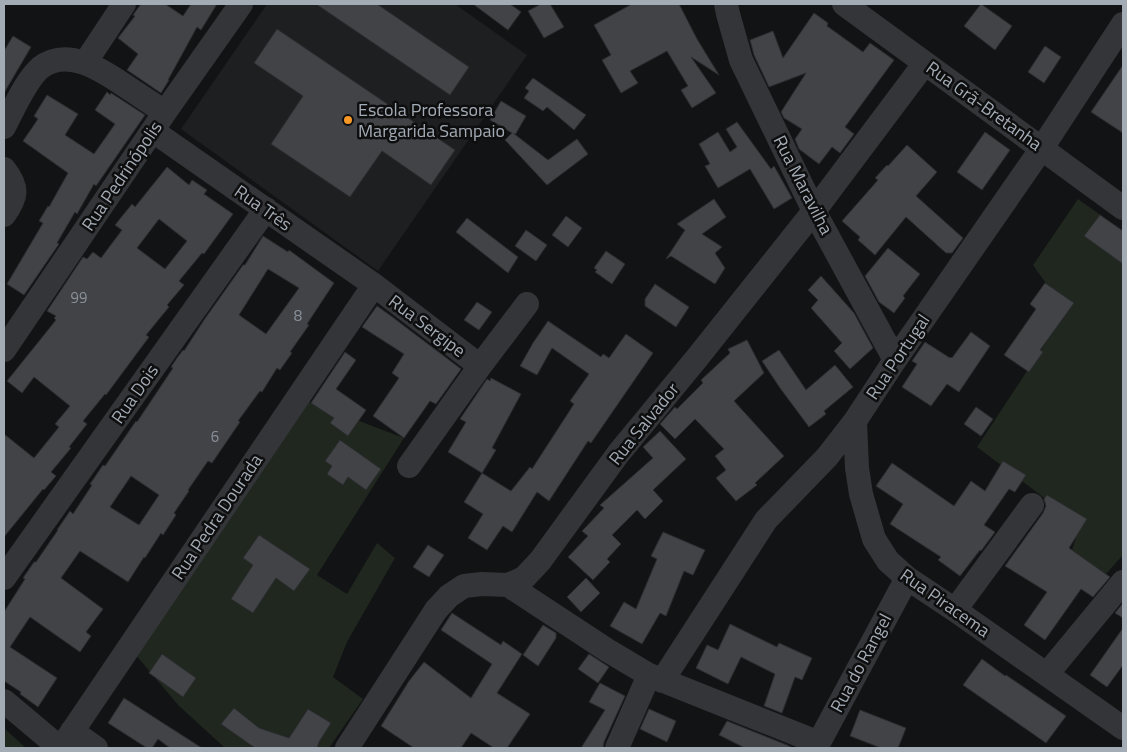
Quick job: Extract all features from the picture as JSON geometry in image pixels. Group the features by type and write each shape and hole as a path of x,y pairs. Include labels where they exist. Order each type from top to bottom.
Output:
{"street":[{"path":"85,63 124,4"},
{"name":"Rua Pedrinópolis","path":"4,350 11,323 159,122 241,4"},
{"name":"Rua Maravilha","path":"726,4 741,60 814,211 895,360"},
{"name":"Rua Grã-Bretanha","path":"844,4 1123,208"},
{"name":"Rua Portugal","path":"617,748 655,678 766,520 826,457 855,421 1042,148 1123,24"},
{"name":"Rua Três","path":"4,127 28,82 39,69 48,63 59,60 68,59 85,63 109,75 159,122 266,209 374,285"},
{"name":"Rua Salvador","path":"508,585 524,578 540,561 618,454 814,211 925,63"},
{"path":"4,169 14,184 15,193 12,203 4,215"},
{"name":"Rua Dois","path":"4,578 266,209"},
{"name":"Rua Sergipe","path":"374,285 480,366"},
{"name":"Rua Pedra Dourada","path":"64,743 374,285"},
{"name":"Rua Sergipe","path":"409,466 527,304"},
{"name":"Rua Piracema","path":"855,421 860,494 874,539 888,561 907,578 1123,728"},
{"path":"955,610 1032,505"},
{"name":"Rua do Rangel","path":"818,746 907,578"},
{"path":"1047,674 1123,582"},
{"path":"348,748 436,610 449,596 464,586 482,584 508,585 607,650 655,678 818,746"},
{"path":"4,701 64,743 96,748"}],"shaded area":[{"path":"267,4 455,4 527,55 378,271 181,129"},
{"path":"1078,199 1123,231 1123,555 1106,574 1072,550 1080,525 977,447 1066,312 1033,265"},
{"path":"307,401 404,438 317,575 347,594 377,543 395,558 347,642 333,677 363,699 329,748 225,748 178,705 135,654"},
{"path":"4,728 26,748 4,748"}],"building":[{"path":"141,4 165,4 183,16 191,4 217,4 201,30 197,27 161,93 127,70 138,54 118,38 135,16 133,15"},
{"path":"316,4 377,4 469,67 450,95"},
{"path":"473,4 510,4 521,12 508,30"},
{"path":"541,4 550,4 564,27 544,38 528,11"},
{"path":"632,4 679,4 719,75 691,57 716,93 692,108 681,90 688,86 667,51 630,71 638,83 621,93 602,60 611,55 594,25"},
{"path":"981,4 1012,26 995,50 964,26"},
{"path":"814,13 828,23 827,26 863,52 870,43 894,60 845,127 854,134 840,153 832,147 819,164 799,149 795,139 802,129 784,118 781,112 806,73 769,87 754,55 750,40 773,31 783,58"},
{"name":"Escola Professora Margarida Sampaio","path":"277,29 455,150 431,185 382,151 350,197 271,144 303,96 254,63"},
{"path":"13,36 31,47 4,93 4,51"},
{"path":"1045,46 1061,57 1044,83 1028,72"},
{"path":"1123,65 1123,133 1091,112"},
{"path":"533,78 586,115 574,130 547,107 543,111 524,98 529,91 525,88"},
{"path":"107,92 145,115 96,186 94,184 77,214 75,212 57,243 59,244 24,295 7,284 43,223 39,221 68,173 23,141 38,119 34,116 47,95 78,114 65,135 94,154 115,124 95,110"},
{"path":"501,101 526,116 515,135 548,160 577,139 588,154 547,185 505,140 512,133 490,120"},
{"path":"737,122 771,169 774,166 792,198 774,209 750,169 718,188 705,166 710,164 699,144 718,132 730,152 737,147 726,129"},
{"path":"985,132 1010,150 982,190 957,172"},
{"path":"907,145 937,172 916,196 963,238 952,253 946,253 906,217 875,255 858,240 860,237 842,221 878,180 875,178"},
{"path":"167,167 189,185 192,180 207,190 204,194 233,214 204,254 202,253 179,281 184,285 146,335 149,337 106,395 83,421 87,424 69,447 71,448 51,472 56,476 4,537 4,434 34,458 59,427 55,424 70,406 34,377 22,393 7,381 56,320 54,318 56,316 47,311 83,257 87,259 93,252 101,258 122,230 115,225 132,204 135,207","holes":["159,219 187,241 165,269 137,248"]},
{"path":"714,199 726,217 702,234 722,247 715,253 725,268 715,284 671,256 666,259 685,230 677,224"},
{"path":"1100,215 1123,231 1123,264 1084,236"},
{"path":"566,216 582,228 568,247 552,235"},
{"path":"467,218 518,257 508,273 456,232"},
{"path":"526,230 547,245 536,261 515,246"},
{"path":"263,236 288,252 289,250 334,283 307,324 309,325 290,352 292,353 280,370 277,368 262,392 260,391 238,421 240,422 212,463 208,461 174,513 176,515 163,535 161,533 128,582 80,551 61,578 103,609 86,632 91,636 80,652 30,617 10,647 57,678 38,707 20,694 21,692 4,681 4,612 34,562 36,562 70,511 73,514 103,465 105,466 137,422 173,368 171,367 177,358 184,351 243,265 245,265","holes":["268,269 299,288 266,334 239,315","131,476 159,495 139,525 110,507"]},
{"path":"888,248 920,274 903,296 905,298 894,313 879,302 865,276"},
{"path":"606,251 625,264 612,284 595,272 597,270 594,268"},
{"path":"821,276 854,313 873,348 850,369 834,351 842,343 811,308 818,300 808,290"},
{"path":"1045,283 1074,303 1040,350 1043,352 1029,372 1004,355 1036,309 1030,304"},
{"path":"655,284 689,307 676,327 645,306 645,299"},
{"path":"477,302 492,312 479,330 464,320"},
{"path":"377,306 461,369 436,404 430,401 404,438 373,416 399,378 392,373 404,354 362,327"},
{"path":"548,321 601,357 603,354 609,358 626,334 653,353 591,443 588,441 549,501 537,492 512,532 503,526 487,550 468,538 483,514 464,502 482,473 511,491 530,467 532,469 574,404 570,401 589,374 552,348 537,375 520,366"},
{"path":"971,332 990,346 959,392 947,384 931,406 902,387 917,364 912,361 925,342 952,358"},
{"path":"747,340 764,373 734,401 784,456 755,483 757,485 736,501 716,478 726,470 715,456 724,449 695,419 675,439 660,424 675,407 677,409 703,383 701,380 730,353 728,349"},
{"path":"779,350 806,390 835,365 853,387 824,411 826,414 809,427 762,361"},
{"path":"345,352 356,360 336,389 366,410 348,436 330,423 334,418 311,403"},
{"path":"491,378 521,394 492,448 496,450 482,473 448,452 466,422 460,419 487,379 490,381"},
{"path":"976,407 993,419 981,436 964,424"},
{"path":"660,431 686,459 653,490 663,501 645,519 637,510 612,535 621,544 607,559 610,562 593,580 568,557 588,536 582,531 604,508 600,505 653,458 643,447"},
{"path":"340,440 381,469 366,490 348,477 343,485 327,474 332,466 325,461"},
{"path":"1003,461 1026,475 1015,492 1009,489 984,525 995,532 960,576 938,560 941,557 890,524 903,504 876,486 892,463 954,506 971,481 985,491"},
{"path":"1047,495 1087,519 1069,548 1110,577 1093,597 1081,589 1045,640 1024,625 1047,592 1005,566 1043,513 1046,506 1044,499"},
{"path":"663,532 705,550 693,575 684,571 666,616 660,613 642,644 610,626 624,602 636,609 657,559 651,556"},
{"path":"259,535 310,569 294,591 276,578 253,613 231,599 253,565 243,558"},
{"path":"428,545 444,555 429,577 413,567"},
{"path":"586,578 600,593 581,612 567,597"},
{"path":"1123,603 1123,618 1115,613"},
{"path":"452,613 501,645 503,641 522,654 497,693 530,714 507,748 494,748 471,733 461,748 414,748 381,726 409,681 424,662 471,698 492,664 441,630"},
{"path":"730,624 777,647 779,643 812,658 802,680 795,677 782,713 764,706 775,674 741,657 728,684 696,668 707,645 718,650"},
{"path":"543,625 556,633 556,638 538,666 523,655"},
{"path":"1123,628 1123,665 1107,687 1090,675"},
{"path":"162,654 196,678 183,697 149,673"},
{"path":"589,654 609,667 598,683 578,669"},
{"path":"982,659 1066,716 1046,743 963,685"},
{"path":"600,683 625,696 603,748 581,748 605,710 589,702"},
{"path":"124,698 202,748 170,748 158,739 152,748 147,748 108,723"},
{"path":"234,708 259,728 289,738 308,709 331,723 317,748 255,748 221,724"},
{"path":"649,709 676,721 667,742 640,729"},
{"path":"860,710 906,728 898,748 881,748 850,736"},
{"path":"727,721 793,748 745,748 719,735"}],"place":[{"name":"Escola Professora Margarida Sampaio","path":"348,120"}]}
